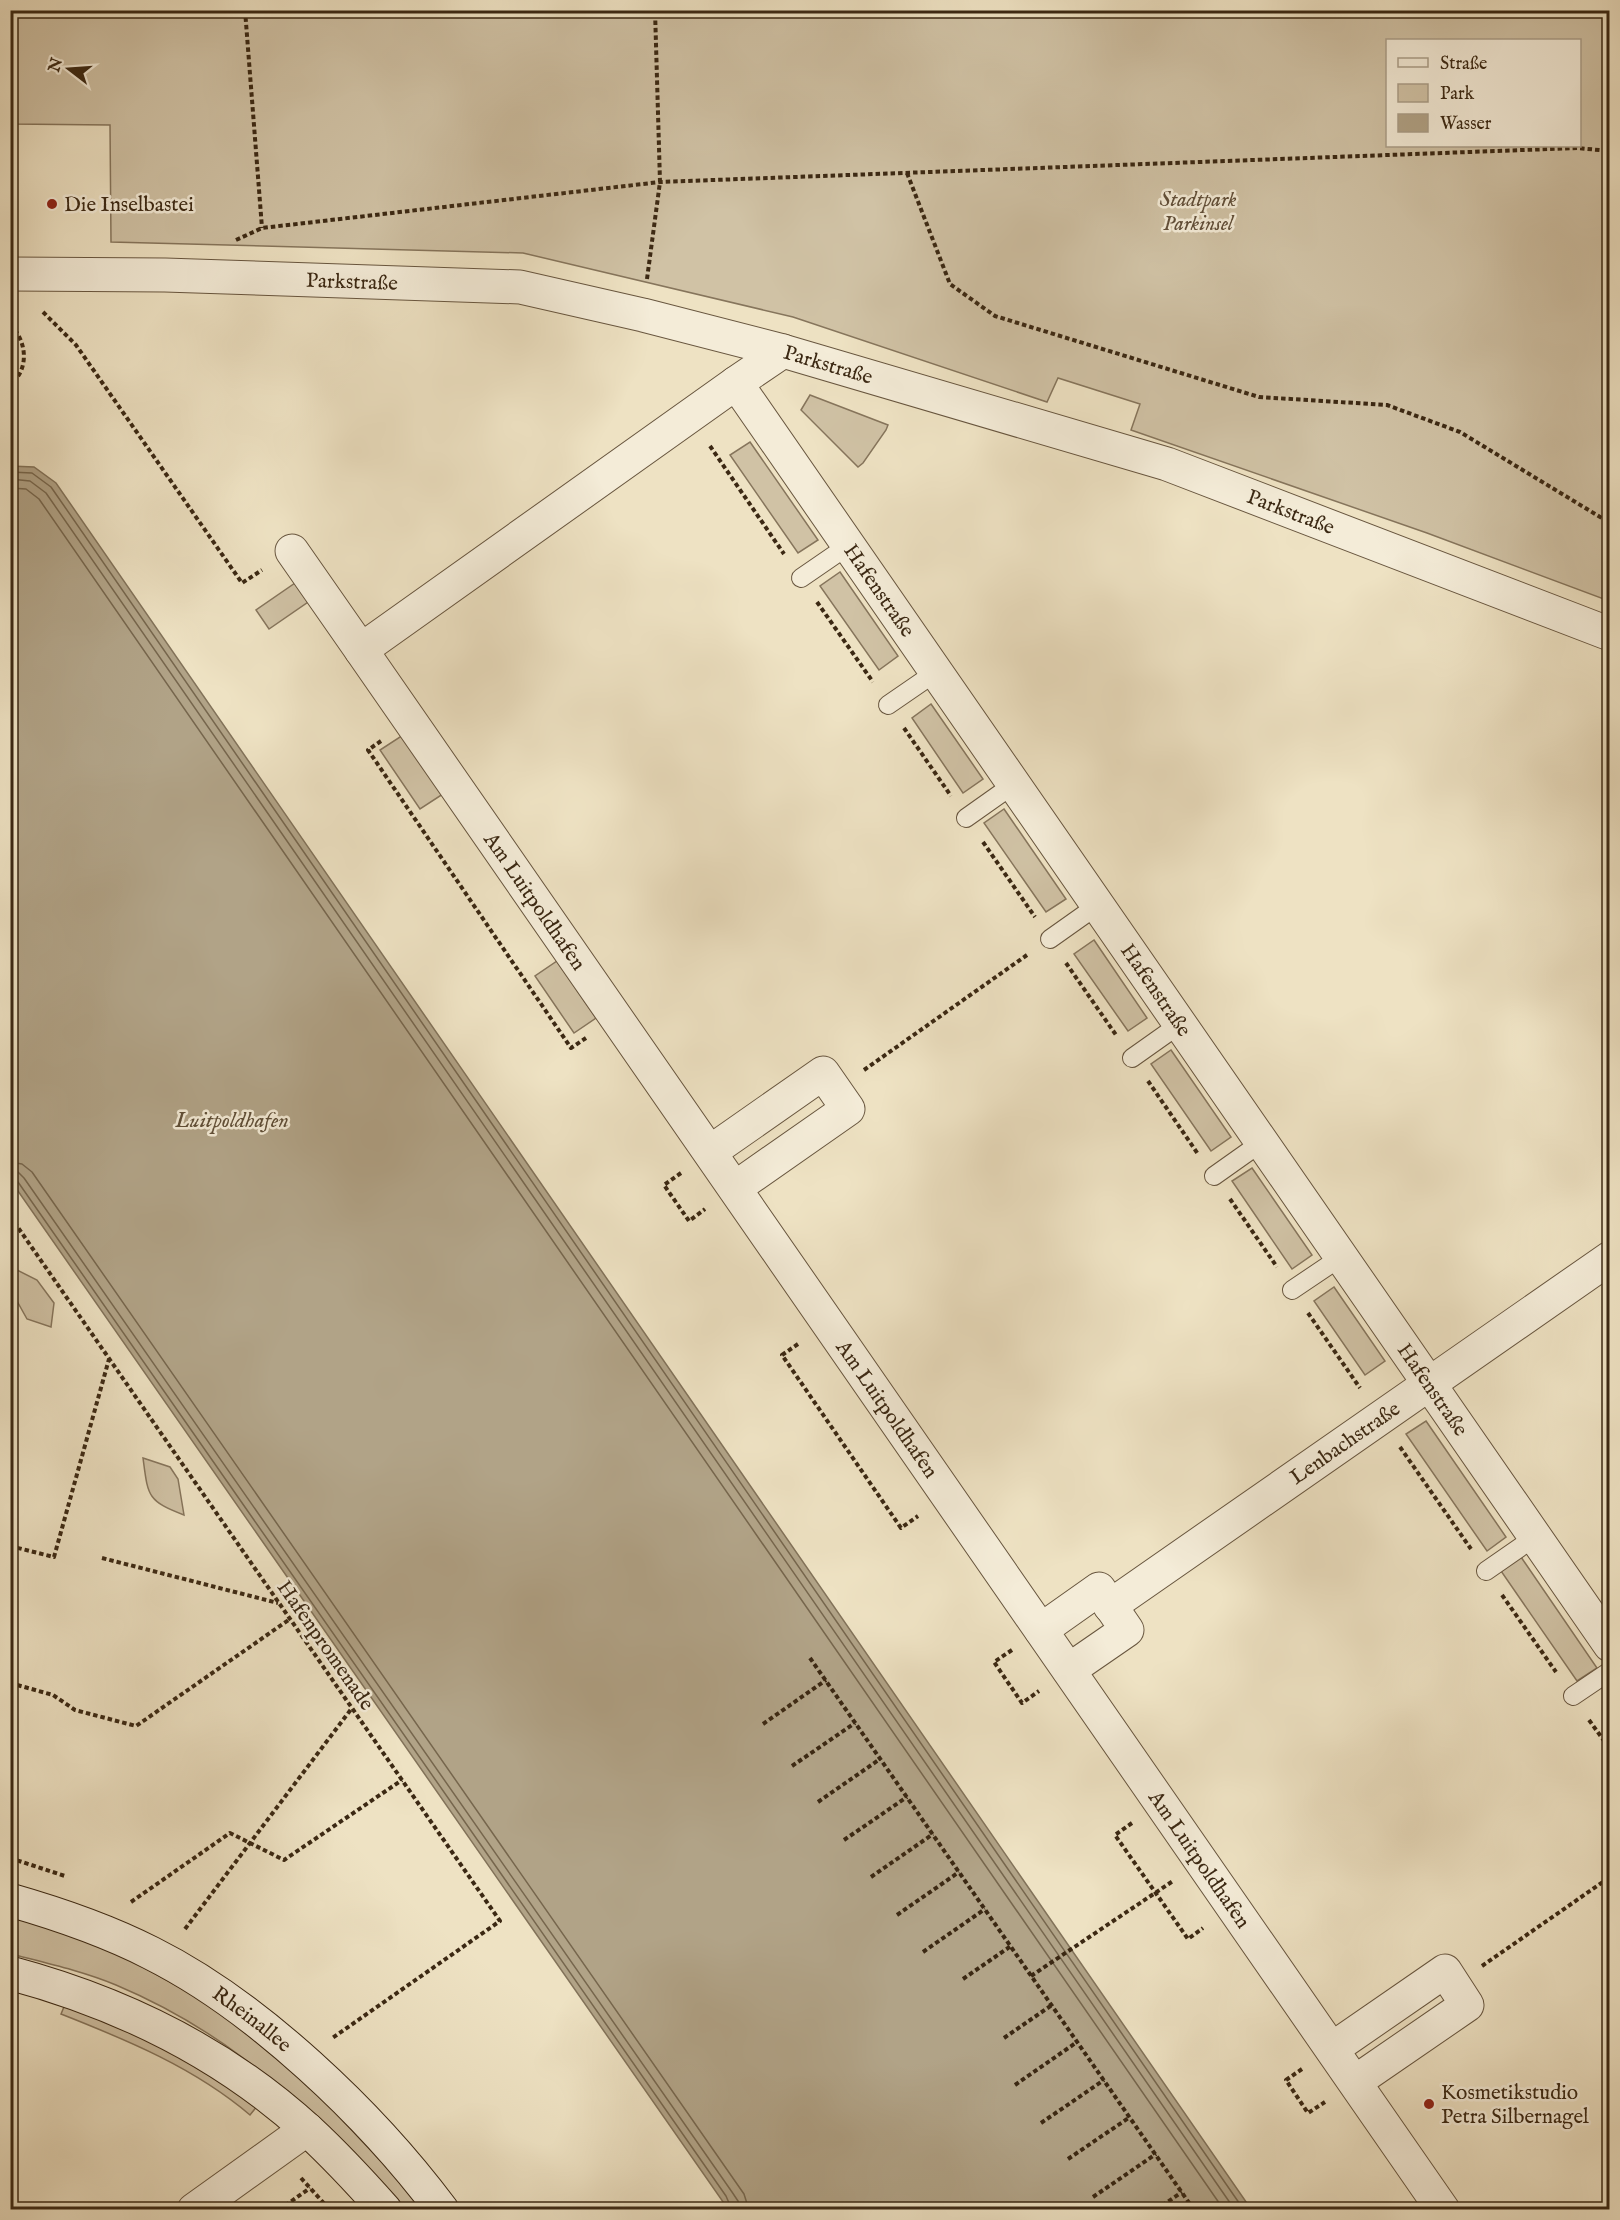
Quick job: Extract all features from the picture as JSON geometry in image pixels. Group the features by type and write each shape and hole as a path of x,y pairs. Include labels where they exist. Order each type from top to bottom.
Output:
{"street":[{"name":"Parkstraße","path":"10,274 177,276 520,287 643,315 783,351 1167,464 1610,634"},
{"path":"361,650 783,351"},
{"name":"Hafenstraße","path":"736,383 1610,1644"},
{"name":"Am Luitpoldhafen","path":"292,551 1443,2210"},
{"path":"710,1152 823,1073 835,1090 848,1109 735,1188"},
{"name":"Lenbachstraße","path":"1110,1606 1610,1258"},
{"path":"1041,1630 1099,1589 1127,1630 1069,1670"},
{"name":"Rheinallee","path":"10,1900 72,1919 129,1942 175,1966 226,2000 293,2053 348,2103 394,2152 442,2210"},
{"path":"1332,2049 1445,1971 1467,2005 1355,2082"},
{"path":"10,1973 101,2002 165,2030 221,2063 307,2129 339,2159 385,2210"},
{"path":"194,2210 307,2129"}],"lane":[{"path":"801,578 849,545"},
{"path":"888,705 936,672"},
{"path":"966,818 1014,784"},
{"path":"1050,939 1098,905"},
{"path":"1132,1058 1180,1024"},
{"path":"1214,1176 1262,1142"},
{"path":"1292,1290 1341,1257"},
{"path":"1486,1571 1535,1537"},
{"path":"1573,1696 1610,1671"}],"path":[{"path":"244,10 262,228"},
{"path":"643,315 660,182 655,10"},
{"path":"230,243 262,228 660,182 1577,148 1610,151"},
{"path":"907,173 950,284 995,316 1259,397 1387,405 1460,432 1610,523"},
{"path":"35,304 76,345 242,584 292,551"},
{"path":"10,324 17,331 23,343 25,356 22,369 10,385"},
{"path":"410,721 368,750 571,1048 616,1017"},
{"path":"835,1090 1050,939"},
{"name":"Hafenpromenade","path":"10,1216 500,1921 331,2039"},
{"path":"828,1322 782,1355 901,1528 948,1495"},
{"path":"10,1546 54,1557 109,1359"},
{"path":"102,1558 279,1603"},
{"path":"10,1683 53,1695 75,1710 136,1726 290,1619"},
{"path":"810,1658 1194,2210"},
{"path":"763,1724 826,1680"},
{"path":"185,1929 351,1707"},
{"path":"792,1766 855,1723"},
{"path":"818,1802 880,1759"},
{"path":"131,1902 230,1833 284,1860 402,1780"},
{"path":"844,1840 907,1797"},
{"path":"1161,1802 1115,1835 1188,1939 1233,1906"},
{"path":"871,1877 933,1834"},
{"path":"897,1915 959,1872"},
{"path":"1454,1985 1610,1877"},
{"path":"1031,1976 1156,1893"},
{"path":"923,1952 985,1909"},
{"path":"963,1978 1011,1946"},
{"path":"1004,2038 1052,2005"},
{"path":"1015,2085 1077,2042"},
{"path":"1041,2123 1104,2080"},
{"path":"1068,2159 1130,2117"},
{"path":"276,2153 330,2210"},
{"path":"1093,2197 1156,2154"},
{"path":"279,2210 311,2188"},
{"path":"1156,2210 1182,2192"},
{"path":"10,2195 21,2210"}],"green space":[{"name":"Stadtpark Parkinsel","path":"10,11 1609,11 1609,601 1427,533 1131,430 1140,404 1058,378 1047,402 793,317 523,253 111,242 110,125 11,124"},
{"path":"810,395 888,425 858,467 801,410"},
{"path":"750,442 818,540 798,553 730,455"},
{"path":"840,572 898,656 879,670 820,586"},
{"path":"298,581 311,600 269,629 256,610"},
{"path":"931,704 983,779 963,793 912,718"},
{"path":"403,735 443,794 420,809 380,750"},
{"path":"1004,809 1066,899 1046,912 984,823"},
{"path":"1094,940 1147,1018 1128,1031 1074,954"},
{"path":"557,961 596,1018 574,1033 535,976"},
{"path":"1171,1050 1231,1137 1211,1151 1151,1064"},
{"path":"1252,1168 1312,1255 1292,1269 1232,1181"},
{"path":"13,1268 37,1280 54,1303 51,1327 27,1319 17,1301"},
{"path":"1334,1287 1385,1361 1365,1375 1314,1301"},
{"path":"1426,1421 1506,1537 1487,1551 1406,1434"},
{"path":"143,1458 170,1467 178,1479 184,1515 163,1506 152,1496 146,1481"},
{"path":"1521,1557 1597,1668 1577,1681 1501,1571"},
{"path":"10,1912 104,1945 213,2006 315,2091 423,2209 401,2209 298,2104 271,2080 214,2037 151,2001 116,1985 77,1971 11,1954"},
{"path":"66,2002 128,2026 258,2105 250,2115 229,2098 183,2069 111,2034 61,2014"}],"water":[{"name":"Luitpoldhafen","path":"10,466 34,467 56,483 1251,2209 728,2209 11,1181"}],"place":[{"name":"Die Inselbastei","path":"52,204"},
{"name":"Kosmetikstudio Petra Silbernagel","path":"1429,2104"}]}
